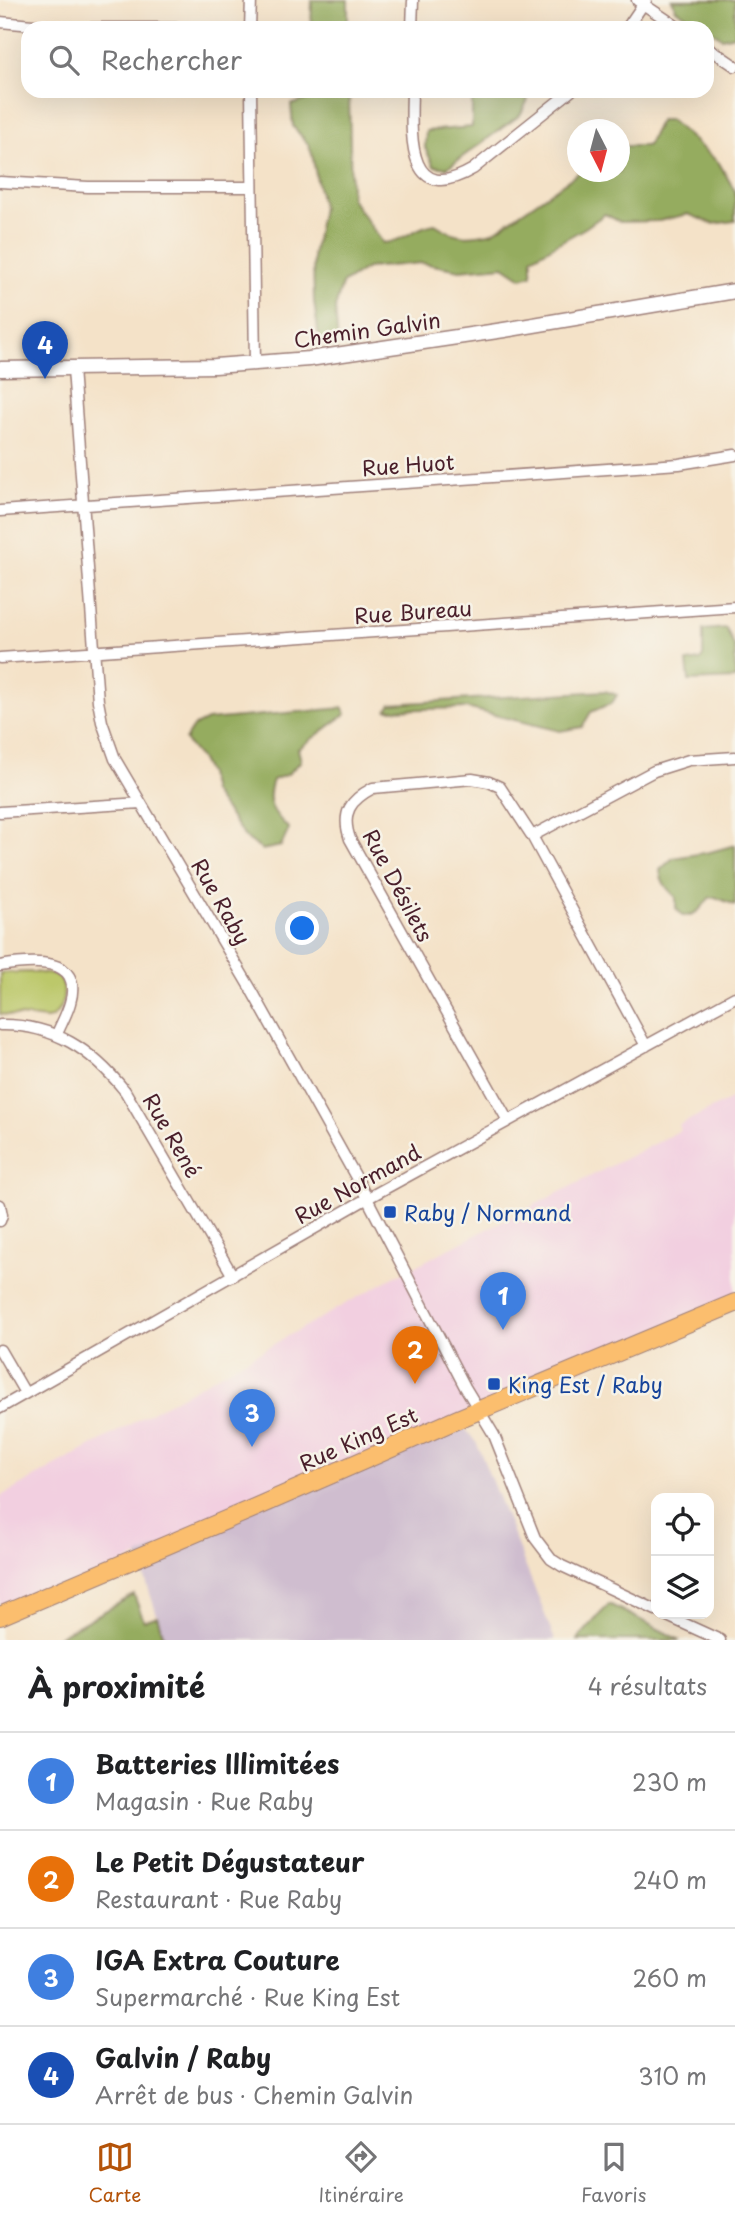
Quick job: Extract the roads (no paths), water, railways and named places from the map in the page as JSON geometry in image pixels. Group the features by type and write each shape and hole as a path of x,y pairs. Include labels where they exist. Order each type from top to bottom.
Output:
{"main road":[{"name":"Rue King Est","path":"0,1615 735,1303"}],"street":[{"path":"250,21 251,0"},
{"path":"412,21 413,0"},
{"path":"631,21 642,1 669,21"},
{"path":"0,22 21,24"},
{"path":"714,52 735,66"},
{"path":"251,98 255,363"},
{"path":"412,98 413,144 419,169 427,176 449,179 473,169 563,98"},
{"path":"0,182 88,187 251,187"},
{"name":"Chemin Galvin","path":"0,369 255,363 350,354 735,291"},
{"name":"Rue Raby","path":"73,369 98,701 115,759 246,979 465,1387 494,1435 535,1538 551,1559 562,1566 651,1609"},
{"name":"Rue Huot","path":"0,511 657,466 735,455"},
{"name":"Rue Bureau","path":"0,658 735,607"},
{"path":"532,836 671,764 735,757"},
{"name":"Rue Désilets","path":"508,1121 358,855 346,827 347,817 356,798 373,788 472,779 500,787 532,836 646,1046"},
{"path":"0,812 141,803"},
{"path":"0,966 56,964 65,970 72,989 70,1002 57,1034"},
{"name":"Rue Normand","path":"0,1408 366,1199 735,997"},
{"name":"Rue René","path":"0,1025 57,1034 96,1058 125,1091 233,1276"},
{"path":"0,1205 0,1222"},
{"path":"0,1350 26,1393"},
{"path":"674,1619 720,1640"}],"place":[{"name":"Galvin / Raby","path":"45,379"},
{"name":"Raby / Normand","path":"390,1212"},
{"name":"Batteries Illimitées","path":"503,1330"},
{"name":"Le Petit Dégustateur","path":"415,1384"},
{"name":"King Est / Raby","path":"494,1384"},
{"name":"IGA Extra Couture","path":"252,1447"}]}
